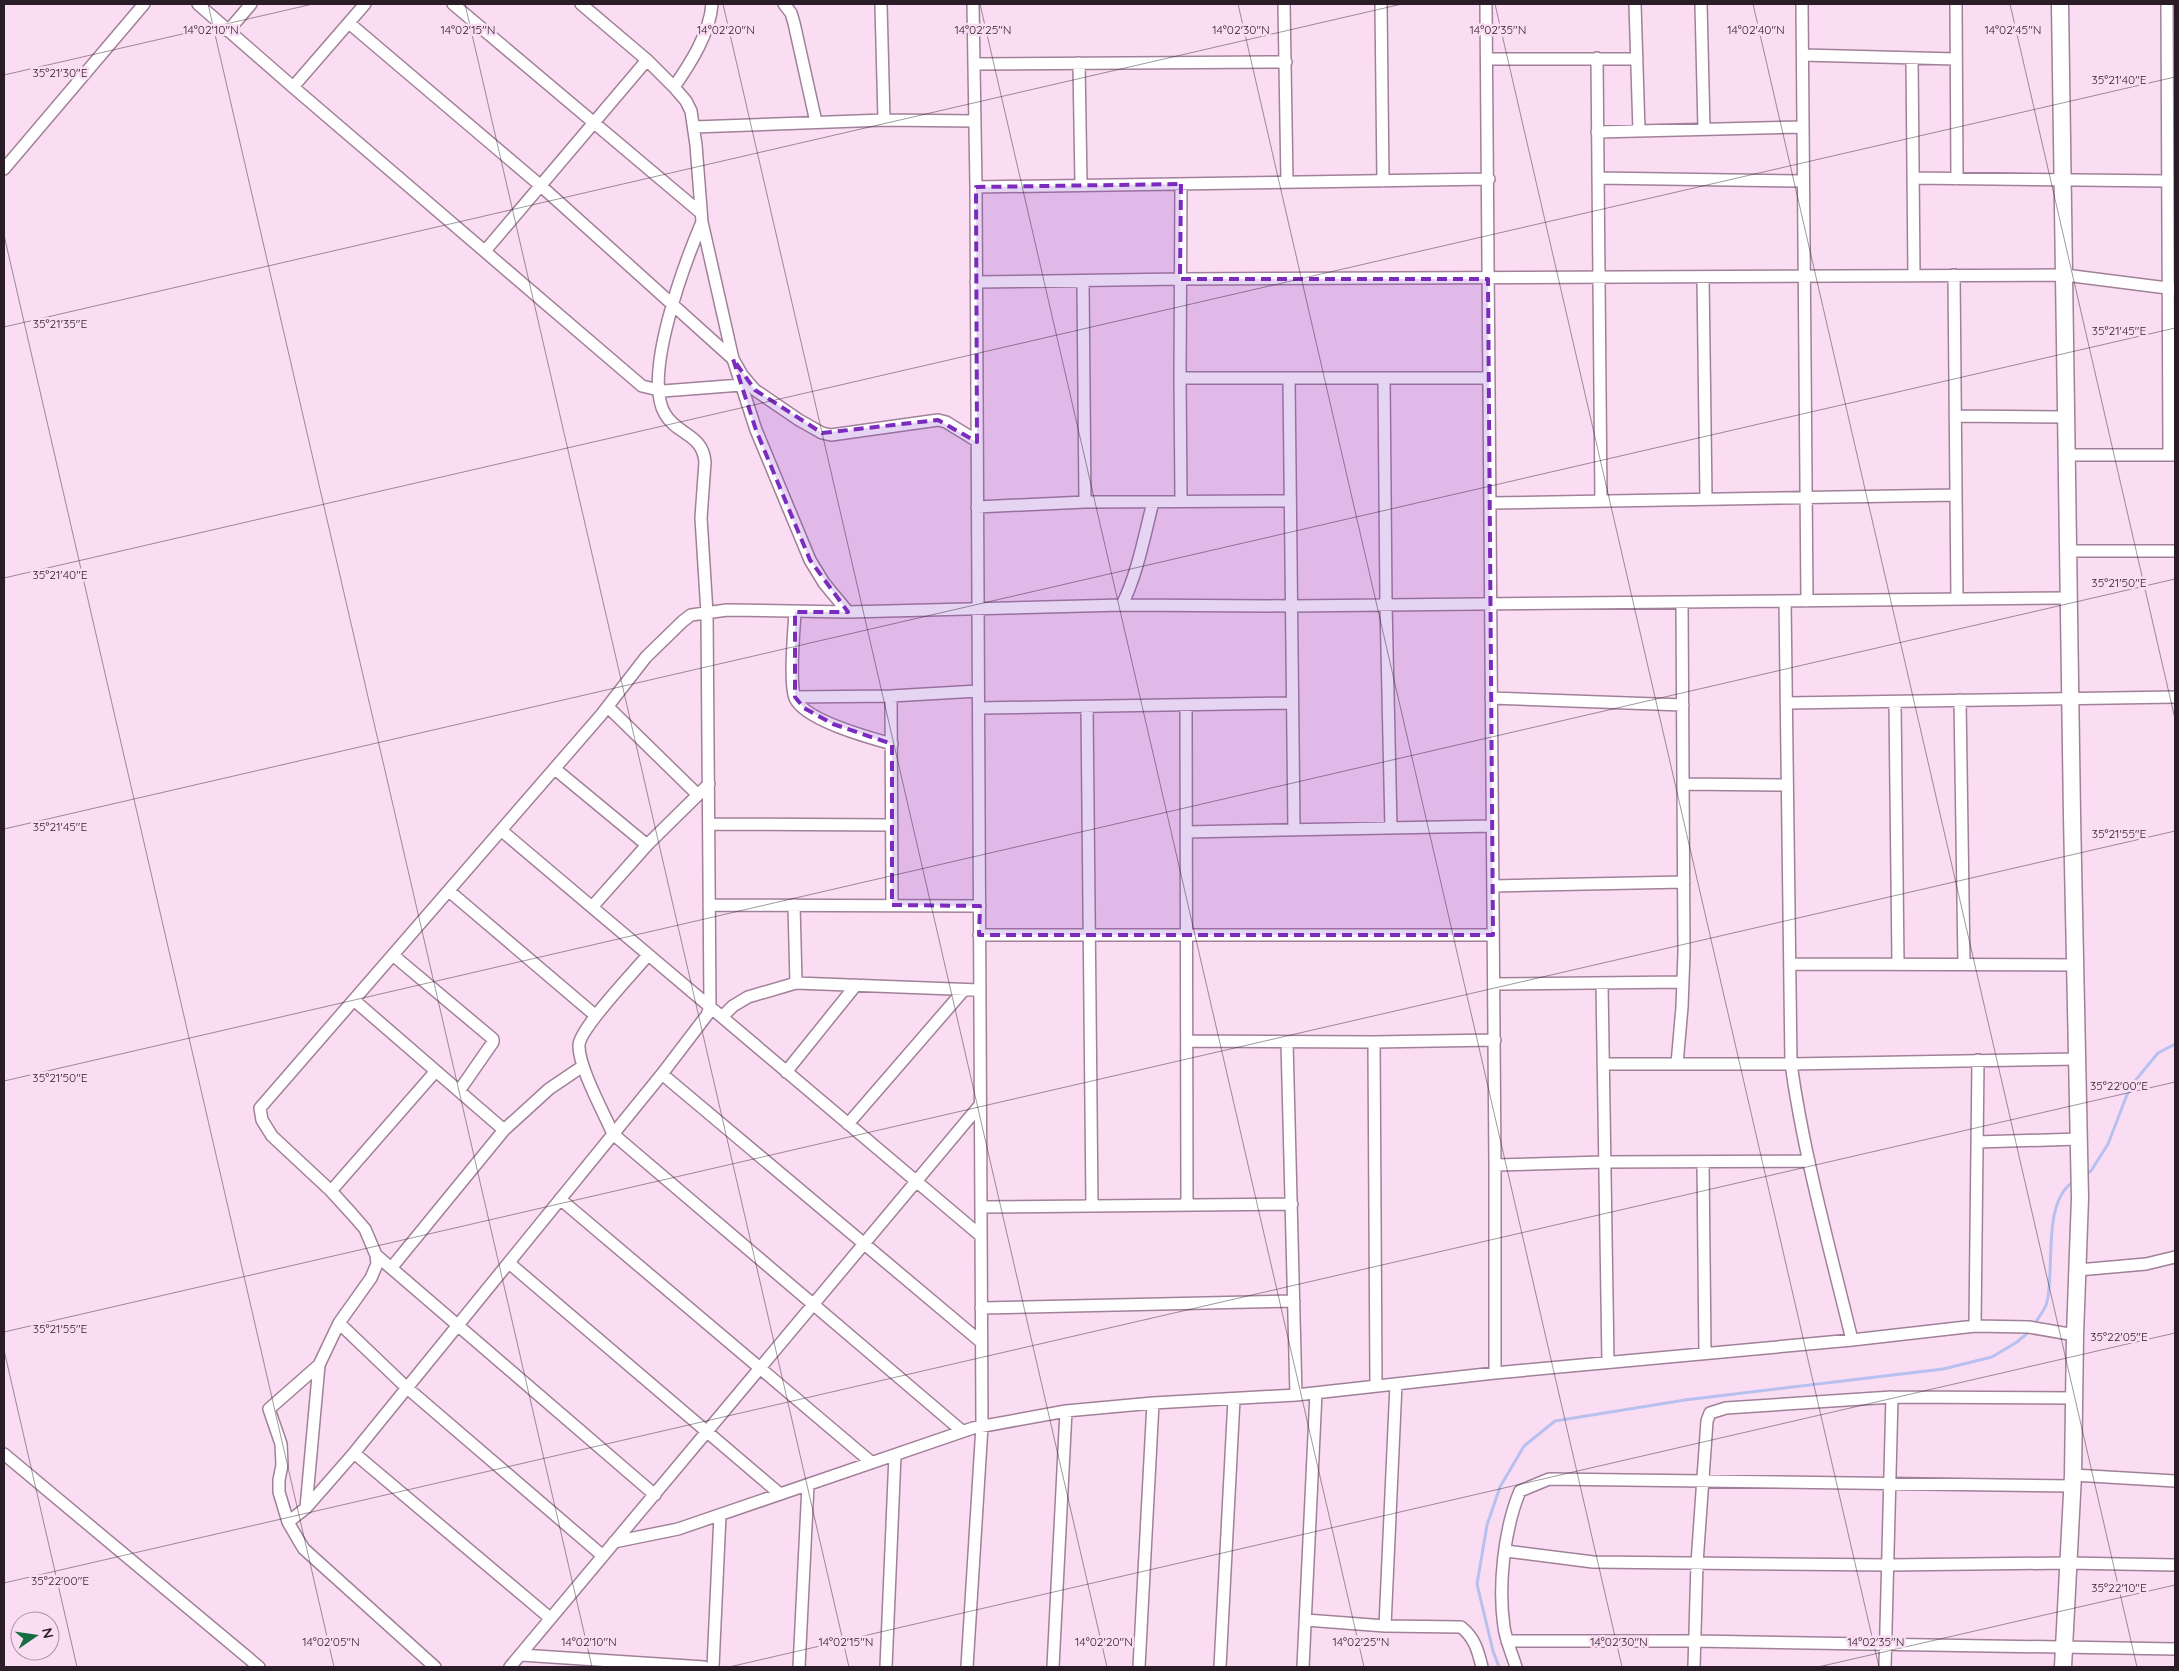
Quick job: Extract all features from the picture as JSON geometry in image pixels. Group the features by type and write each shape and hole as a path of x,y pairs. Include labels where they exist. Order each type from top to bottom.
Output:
{"street":[{"path":"4,169 144,4"},
{"path":"198,4 636,382 646,388 658,390 741,385"},
{"path":"228,31 251,4"},
{"path":"293,87 365,4"},
{"path":"453,4 593,121 702,217"},
{"path":"581,4 647,60 674,87 686,101 691,111 702,217 733,359 741,385 756,430 810,560 824,583 848,612"},
{"path":"784,4 791,13 794,23 816,122"},
{"path":"881,4 884,120"},
{"path":"967,1667 982,1426 976,187 972,4"},
{"path":"1284,4 1287,182"},
{"path":"1381,4 1382,181"},
{"path":"1486,4 1489,179 1488,378 1494,984 1495,1373"},
{"path":"1635,4 1639,131"},
{"path":"1701,4 1704,129"},
{"path":"1802,4 1803,181 1806,277 1807,601"},
{"path":"1956,4 1957,178"},
{"path":"2060,4 2068,598 2080,1144 2072,1480 2063,1667"},
{"path":"2066,454 2172,455 2172,288 2168,181 2171,54 2167,4"},
{"path":"674,87 697,47 708,23 710,5"},
{"path":"349,23 541,186 733,359 755,390 799,420 822,433 831,435 938,420 946,422 977,441"},
{"path":"1802,55 1956,59"},
{"path":"1597,58 1601,500"},
{"path":"1912,58 1914,275"},
{"path":"1487,59 1637,59"},
{"path":"485,251 541,186 593,121 647,60"},
{"path":"974,64 1286,62"},
{"path":"1079,63 1081,185"},
{"path":"694,127 884,120 975,121"},
{"path":"1597,132 1803,127"},
{"path":"1598,178 1803,181"},
{"path":"1914,178 2168,181"},
{"path":"976,187 1489,179"},
{"path":"1181,184 1181,500"},
{"path":"288,1522 306,1508 354,1453 457,1323 509,1263 662,1074 707,1014 710,1007 707,613 701,518 704,454 698,442 672,423 665,415 658,390 660,363 673,305 702,217"},
{"path":"976,282 1083,282 1180,279 1488,279 2065,274 2172,288"},
{"path":"1954,275 1957,600"},
{"path":"1703,277 1706,499"},
{"path":"1083,282 1085,502"},
{"path":"1180,378 1488,378"},
{"path":"1384,378 1390,828"},
{"path":"1288,379 1294,830"},
{"path":"1955,416 2066,417"},
{"path":"1490,503 1956,495"},
{"path":"977,507 1181,500 1290,501"},
{"path":"1122,605 1140,557 1153,502"},
{"path":"2068,551 2175,552"},
{"path":"306,1508 318,1366 339,1323 371,1278 377,1264 376,1255 364,1229 331,1191 272,1136 262,1120 260,1108 502,831 608,707 646,657 690,615 734,610 848,612 1122,605 1292,606 2068,598"},
{"path":"1785,601 1791,1064 1797,1109 1852,1340"},
{"path":"1677,1064 1683,982 1682,602"},
{"path":"795,612 793,681 795,697 804,708 833,724 857,734 892,744"},
{"path":"795,697 892,696 978,691"},
{"path":"892,696 892,905"},
{"path":"1787,703 2175,697"},
{"path":"1491,698 1683,705"},
{"path":"1960,700 1964,964"},
{"path":"1895,702 1898,964"},
{"path":"979,708 1291,703"},
{"path":"1186,705 1187,1205"},
{"path":"608,707 698,795"},
{"path":"1087,707 1092,1206"},
{"path":"555,769 647,845"},
{"path":"592,907 647,845 709,784"},
{"path":"1683,784 1787,785"},
{"path":"709,824 892,825"},
{"path":"1186,832 1492,826"},
{"path":"502,831 981,1236"},
{"path":"1493,886 1684,882"},
{"path":"450,891 596,1016"},
{"path":"708,905 980,906"},
{"path":"794,905 796,983"},
{"path":"979,935 1493,935"},
{"path":"648,955 596,1016 582,1035 579,1044 583,1066 613,1134 962,1431"},
{"path":"394,956 494,1039 458,1091"},
{"path":"1790,964 2076,965"},
{"path":"1494,984 1683,982"},
{"path":"722,1017 733,1006 748,997 796,983 979,990"},
{"path":"1602,984 1603,1162 1608,1362"},
{"path":"786,1072 856,985"},
{"path":"848,1124 964,990"},
{"path":"355,1001 504,1130"},
{"path":"1187,1041 1374,1042 1494,1040"},
{"path":"1287,1042 1296,1395"},
{"path":"1374,1042 1376,1386"},
{"path":"1974,1326 1978,1060"},
{"path":"1603,1064 1791,1064 2078,1060"},
{"path":"392,1267 504,1130 549,1089 583,1066"},
{"path":"331,1191 435,1072"},
{"path":"662,1074 981,1342"},
{"path":"510,1667 980,1105"},
{"path":"1977,1142 2080,1144"},
{"path":"1495,1165 1603,1162 1809,1161"},
{"path":"1702,1162 1705,1353"},
{"path":"560,1199 871,1462"},
{"path":"980,1207 1292,1204"},
{"path":"376,1255 655,1495"},
{"path":"2078,1270 2146,1264 2175,1257"},
{"path":"509,1263 780,1494"},
{"path":"981,1308 1294,1302"},
{"path":"339,1323 406,1387 603,1556"},
{"path":"614,1542 678,1529 962,1431 1066,1411 1153,1403 1234,1400 1296,1395 1495,1373 1852,1340 1974,1326 2029,1327 2075,1335"},
{"path":"318,1366 269,1409 281,1444 282,1465 278,1480 279,1492 288,1522 304,1548 436,1667"},
{"path":"1386,1626 1396,1384"},
{"path":"1303,1667 1316,1393"},
{"path":"1694,1667 1702,1482 1707,1421 1710,1413 1716,1410 1892,1398 2074,1398"},
{"path":"1885,1667 1892,1398"},
{"path":"1220,1667 1234,1400"},
{"path":"1139,1667 1153,1403"},
{"path":"1053,1667 1066,1411"},
{"path":"354,1453 550,1618"},
{"path":"4,1454 259,1667"},
{"path":"886,1667 895,1455"},
{"path":"1516,1667 1504,1627 1502,1580 1512,1511 1520,1491 1549,1480 1639,1479 1702,1482 1889,1483 2072,1480 2175,1481"},
{"path":"798,1667 808,1485"},
{"path":"713,1667 720,1515"},
{"path":"1506,1551 1593,1562 2175,1565"},
{"path":"1306,1620 1386,1626 1461,1627 1469,1633 1475,1644 1482,1667"},
{"path":"1507,1641 2175,1649"},
{"path":"520,1655 704,1667"}],"highlighted area":[{"path":"1181,184 1180,279 1488,279 1493,935 979,935 980,906 892,905 892,744 833,724 804,708 795,697 795,612 848,612 810,560 756,430 733,359 755,390 822,433 938,420 977,442 976,187"}],"waterway":[{"path":"2085,1175 2091,1171 2108,1144 2130,1087 2158,1053 2175,1044"},
{"path":"2033,1326 2047,1302 2051,1237 2057,1205 2063,1192 2073,1182"},
{"path":"1499,1667 1493,1651 1477,1584 1487,1525 1500,1487 1524,1446 1555,1421 1685,1400 1943,1369 1992,1357 2017,1342 2030,1331"}]}
